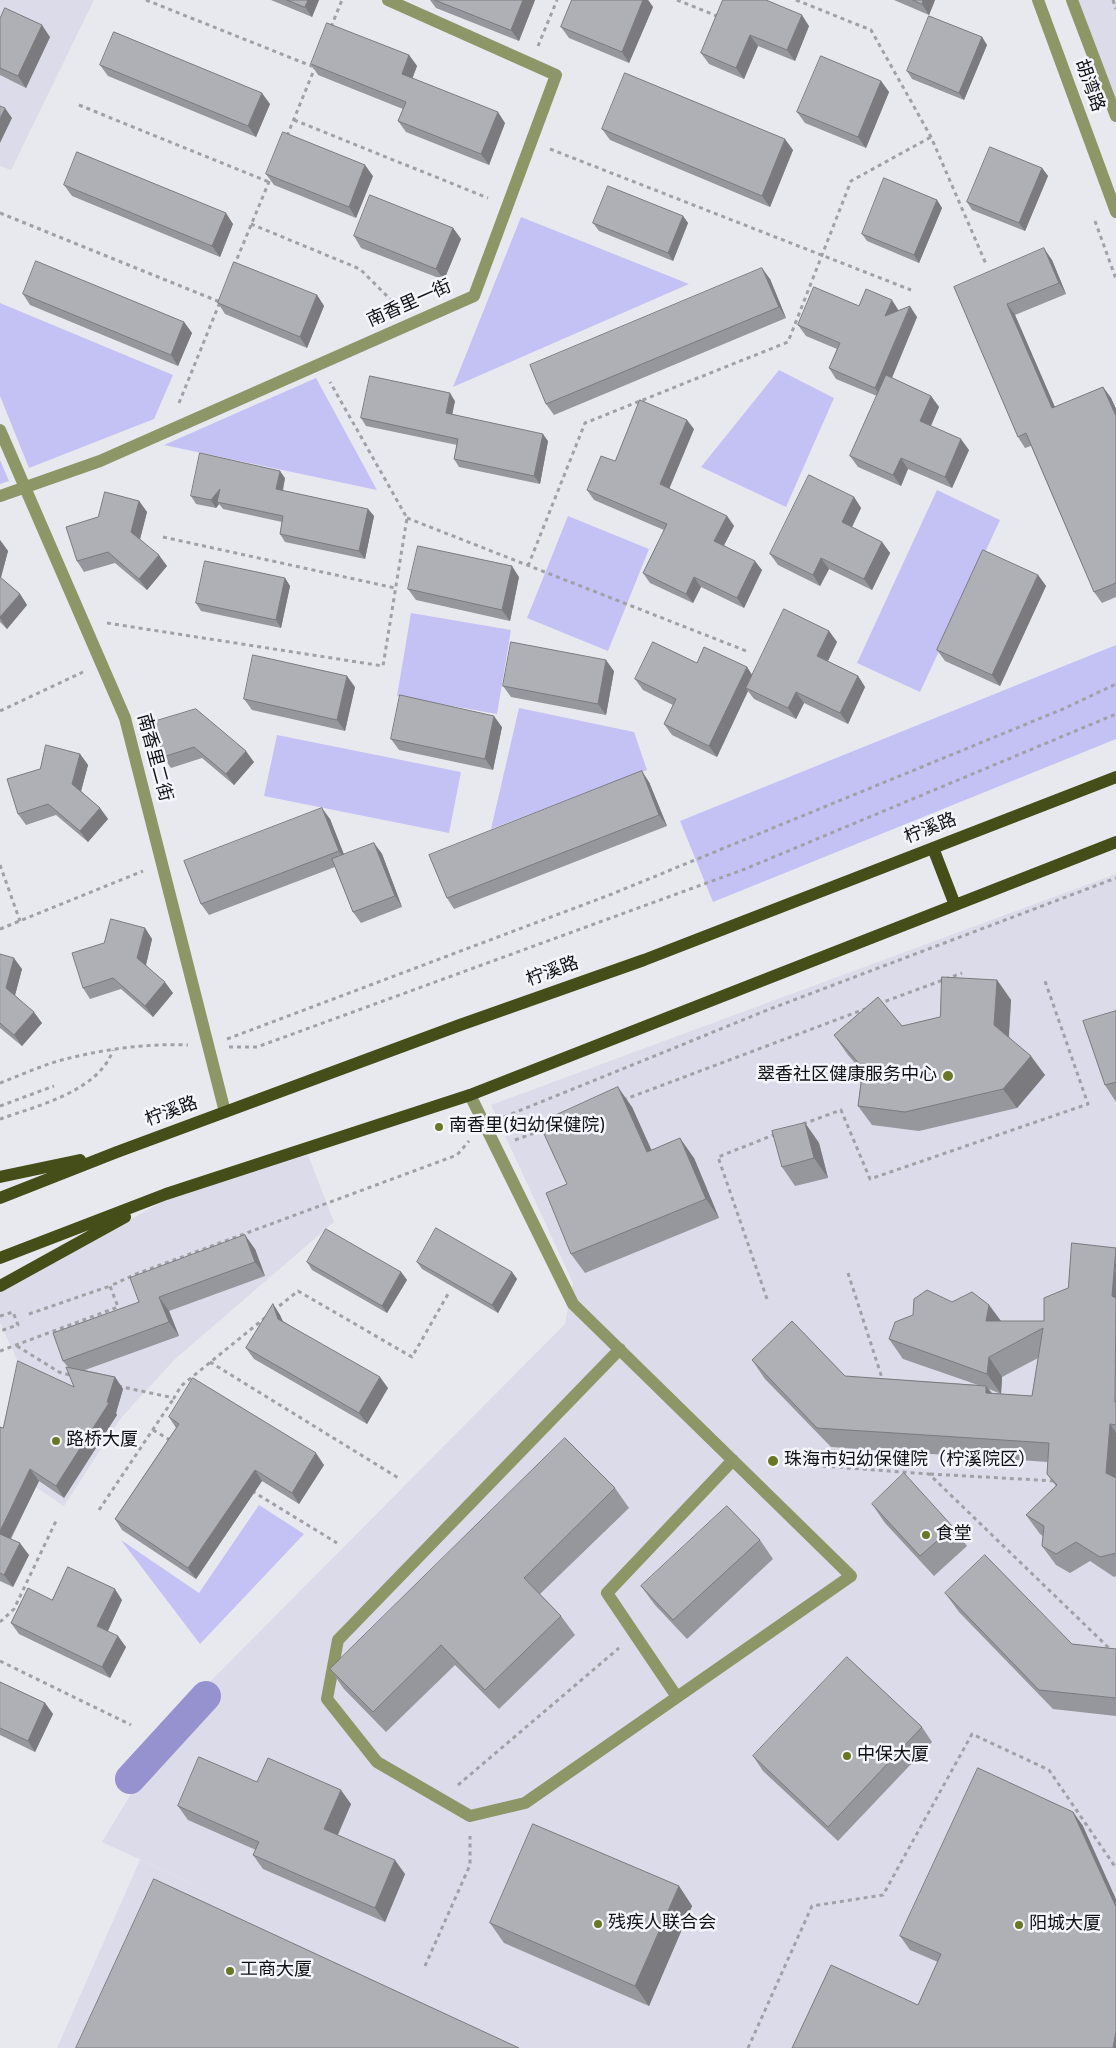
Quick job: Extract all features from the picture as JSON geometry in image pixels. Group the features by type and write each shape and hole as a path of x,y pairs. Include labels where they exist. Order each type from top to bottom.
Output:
{"main road":[{"name":"柠溪路","path":"0,1198 117,1152 450,1028 644,960 1116,777"},
{"path":"0,1258 166,1194 470,1096 1116,842"},
{"path":"933,848 955,905"},
{"path":"1084,854 1116,849"},
{"path":"0,1177 117,1152"},
{"path":"0,1286 166,1194"}],"street":[{"name":"南香里一街","path":"0,496 100,461 474,296 556,75 388,0"},
{"name":"胡湾路","path":"1038,0 1116,212"},
{"name":"胡湾路","path":"1072,0 1116,116"},
{"name":"南香里二街","path":"0,430 125,718 225,1112"},
{"path":"470,1096 486,1124 573,1304 620,1349 851,1576 525,1803 470,1816 377,1762 327,1699 338,1640 620,1349"},
{"path":"677,1697 607,1594 733,1460"}],"path":[{"path":"146,0 315,67"},
{"path":"329,34 342,0"},
{"path":"531,63 556,0"},
{"path":"677,0 717,16 721,8"},
{"path":"796,0 871,30 931,137 986,264"},
{"path":"1113,0 1116,9"},
{"path":"286,138 318,59"},
{"path":"79,105 269,182"},
{"path":"294,120 508,205"},
{"path":"528,566 585,423 788,342 851,181 931,137"},
{"path":"531,142 911,290"},
{"path":"234,267 272,173"},
{"path":"0,213 220,302"},
{"path":"252,224 360,269 414,322"},
{"path":"167,432 223,293"},
{"path":"320,364 407,518 749,652"},
{"path":"82,619 383,666 407,518"},
{"path":"163,537 395,588"},
{"path":"0,710 101,664"},
{"path":"208,1046 612,894 1062,709 1116,684"},
{"path":"0,1083 57,1062 114,1050 168,1044 257,1047 745,869 1116,714"},
{"path":"0,929 162,864"},
{"path":"0,865 20,921"},
{"path":"29,1314 110,1286 136,1274 457,1155 486,1124 770,1009 1116,878"},
{"path":"617,1102 962,973"},
{"path":"797,1126 841,1110 870,1179 1088,1104 1045,981"},
{"path":"0,1119 62,1098 95,1076 105,1066 114,1050"},
{"path":"0,1106 54,1086"},
{"path":"496,1147 552,1126"},
{"path":"767,1299 718,1157 779,1133"},
{"path":"848,1273 883,1381"},
{"path":"0,1351 118,1307 110,1286"},
{"path":"99,1510 182,1386 298,1291 412,1357 448,1294"},
{"path":"0,1316 13,1312 18,1325 0,1331"},
{"path":"17,1345 59,1372 75,1377"},
{"path":"210,1362 400,1479"},
{"path":"111,1384 174,1398"},
{"path":"153,1430 178,1445"},
{"path":"733,1460 1060,1482 1060,1474"},
{"path":"929,1474 1113,1652 1116,1652"},
{"path":"245,1486 336,1543"},
{"path":"0,1622 14,1609 56,1521"},
{"path":"441,1799 634,1635"},
{"path":"0,1661 131,1725"},
{"path":"748,2048 812,1906 883,1895 972,1734 1048,1770 1116,1868"},
{"path":"425,1966 470,1865 470,1816"}],"shaded area":[{"path":"0,0 94,0 11,170 0,166"},
{"path":"1073,0 1116,0 1116,112"},
{"path":"521,217 689,284 453,387"},
{"path":"0,303 173,375 154,419 29,468 0,396"},
{"path":"779,370 834,398 786,507 701,467"},
{"path":"316,378 377,490 164,445"},
{"path":"0,460 9,481 0,484"},
{"path":"937,490 1000,520 920,692 857,663"},
{"path":"568,516 649,549 608,651 527,618"},
{"path":"411,613 511,630 497,714 397,696"},
{"path":"1116,645 1116,739 713,902 680,821"},
{"path":"519,708 634,732 647,770 491,829"},
{"path":"277,735 461,772 449,833 264,796"},
{"name":"珠海市妇幼保健院（柠溪院区）","path":"1116,874 1116,2048 57,2048 140,1860 321,1943 102,1842 181,1711 565,1324 573,1283 491,1105"},
{"path":"308,1155 334,1222 175,1359 121,1418 64,1506 0,1463 22,1371 0,1322 0,1293 169,1198"},
{"path":"259,1505 304,1534 200,1644 121,1540 199,1593"}],"building":[{"path":"287,0 308,0 305,7"},
{"path":"435,0 523,0 511,30"},
{"path":"572,0 643,0 622,52 561,27"},
{"path":"723,0 766,0 802,15 787,50 750,35 736,68 701,53"},
{"path":"913,0 923,0 922,4"},
{"path":"5,8 42,25 18,76 0,68 0,19"},
{"path":"929,16 982,37 959,93 907,71"},
{"path":"327,23 409,55 402,74 498,112 481,154 398,121 406,102 311,64"},
{"path":"114,32 262,93 248,126 100,65"},
{"path":"821,56 881,81 858,137 797,112"},
{"path":"625,73 785,139 762,196 602,129"},
{"path":"0,106 5,108 0,119"},
{"path":"283,132 365,165 349,207 266,174"},
{"path":"990,147 1042,168 1019,223 967,202"},
{"path":"77,152 226,213 212,246 64,185"},
{"path":"884,178 937,200 914,255 862,234"},
{"path":"608,186 683,216 668,253 593,223"},
{"path":"370,195 453,228 436,269 354,236"},
{"path":"1044,248 1059,283 1007,304 1052,408 1103,387 1116,416 1116,583 1094,592 1026,433 1018,437 954,287"},
{"path":"36,261 184,322 171,355 23,294"},
{"path":"234,262 317,295 300,337 218,303"},
{"path":"762,268 779,307 546,404 530,365"},
{"path":"814,287 859,306 866,289 892,300 885,316 910,306 875,388 829,368 840,343 798,325"},
{"path":"886,375 931,396 920,421 961,439 945,477 901,458 893,475 850,456"},
{"path":"370,376 450,393 446,413 543,434 534,476 454,459 458,439 361,418"},
{"path":"640,400 687,420 660,484 727,516 714,541 755,561 737,598 694,577 686,594 643,573 667,524 587,490 601,456 615,461"},
{"path":"200,453 280,471 276,489 368,509 359,551 280,534 283,516 217,502 220,489 211,500 191,496"},
{"path":"809,475 854,497 842,522 882,542 864,579 821,558 813,575 770,554"},
{"path":"105,492 139,501 131,532 159,555 139,579 108,552 77,561 66,527 98,517"},
{"path":"418,546 512,566 502,610 408,589"},
{"path":"983,550 1038,575 992,675 937,650"},
{"path":"205,561 285,578 276,620 196,603"},
{"path":"0,577 20,594 0,617"},
{"path":"784,609 829,631 817,656 858,676 840,713 796,692 788,708 746,688"},
{"path":"511,642 606,660 598,704 503,686"},
{"path":"653,642 697,663 704,647 747,667 709,746 664,724 676,699 635,679"},
{"path":"253,655 347,676 337,720 244,699"},
{"path":"400,695 494,716 485,759 391,739"},
{"path":"196,709 246,751 226,774 194,747 163,757 153,722"},
{"path":"46,745 80,754 72,784 100,808 80,831 48,804 18,814 7,779 40,769"},
{"path":"642,771 659,815 447,898 429,855"},
{"path":"322,808 339,851 201,904 184,861"},
{"path":"374,843 395,896 353,912 332,859"},
{"path":"111,919 145,928 137,958 165,982 145,1006 113,978 83,988 72,953 104,943"},
{"path":"0,954 14,958 6,988 34,1012 14,1035 0,1023"},
{"path":"942,977 997,980 994,1025 1031,1056 1003,1089 905,1112 858,1106 863,1068 834,1035 878,997 902,1026 940,1017"},
{"path":"1116,1011 1116,1082 1105,1085 1083,1021"},
{"path":"618,1087 647,1152 680,1138 706,1199 571,1254 546,1193 567,1184 539,1123"},
{"path":"805,1123 814,1158 782,1167 772,1131"},
{"path":"436,1228 512,1272 492,1305 417,1262"},
{"path":"326,1229 401,1272 382,1306 307,1262"},
{"path":"245,1235 255,1262 159,1297 169,1322 63,1361 53,1333 139,1302 130,1278"},
{"path":"1072,1243 1116,1248 1112,1296 1116,1298 1116,1425 1110,1424 1106,1473 1116,1478 1116,1553 1100,1557 1076,1542 1056,1554 1042,1546 1044,1526 1026,1515 1057,1485 1047,1474 1049,1443 817,1428 752,1360 792,1321 845,1376 986,1386 986,1393 1032,1396 1043,1328 989,1357 987,1374 889,1339 895,1322 913,1315 914,1299 927,1290 952,1302 972,1292 989,1305 986,1321 1044,1321 1044,1298 1068,1288"},
{"path":"273,1304 278,1319 380,1377 359,1413 246,1348"},
{"name":"路桥大厦","path":"18,1361 74,1387 66,1367 115,1377 107,1402 109,1403 56,1486 30,1469 0,1531 0,1427 3,1428"},
{"path":"193,1378 316,1453 292,1493 255,1470 188,1568 115,1519 179,1424 169,1417"},
{"path":"565,1438 615,1488 524,1578 561,1616 485,1690 441,1645 373,1712 330,1669"},
{"name":"食堂","path":"904,1473 953,1527 920,1556 872,1504"},
{"path":"727,1506 760,1540 673,1620 641,1586"},
{"path":"0,1534 20,1543 4,1575 0,1573"},
{"path":"985,1555 1072,1644 1116,1649 1116,1698 1039,1690 945,1593"},
{"path":"68,1567 115,1589 97,1626 118,1636 102,1667 11,1623 28,1588 52,1600"},
{"name":"中保大厦","path":"847,1657 922,1727 828,1827 753,1756"},
{"path":"0,1682 45,1703 28,1741 0,1728"},
{"path":"199,1757 257,1782 268,1758 341,1790 324,1829 395,1860 375,1908 253,1855 259,1842 178,1806"},
{"name":"阳城大厦","path":"978,1768 1073,1812 1116,1907 1116,2031 1113,2048 792,2048 831,1965 918,2005 941,1954 900,1936"},
{"name":"残疾人联合会","path":"533,1824 679,1886 635,1986 490,1923"},
{"name":"工商大厦","path":"154,1879 519,2048 76,2048"}],"waterway":[{"path":"130,1779 206,1696"}],"place":[{"name":"翠香社区健康服务中心","path":"948,1076"},
{"name":"南香里(妇幼保健院)","path":"439,1127"},
{"name":"路桥大厦","path":"56,1441"},
{"name":"珠海市妇幼保健院（柠溪院区）","path":"773,1461"},
{"name":"食堂","path":"926,1535"},
{"name":"中保大厦","path":"847,1756"},
{"name":"残疾人联合会","path":"598,1924"},
{"name":"阳城大厦","path":"1019,1925"},
{"name":"工商大厦","path":"230,1971"}]}
